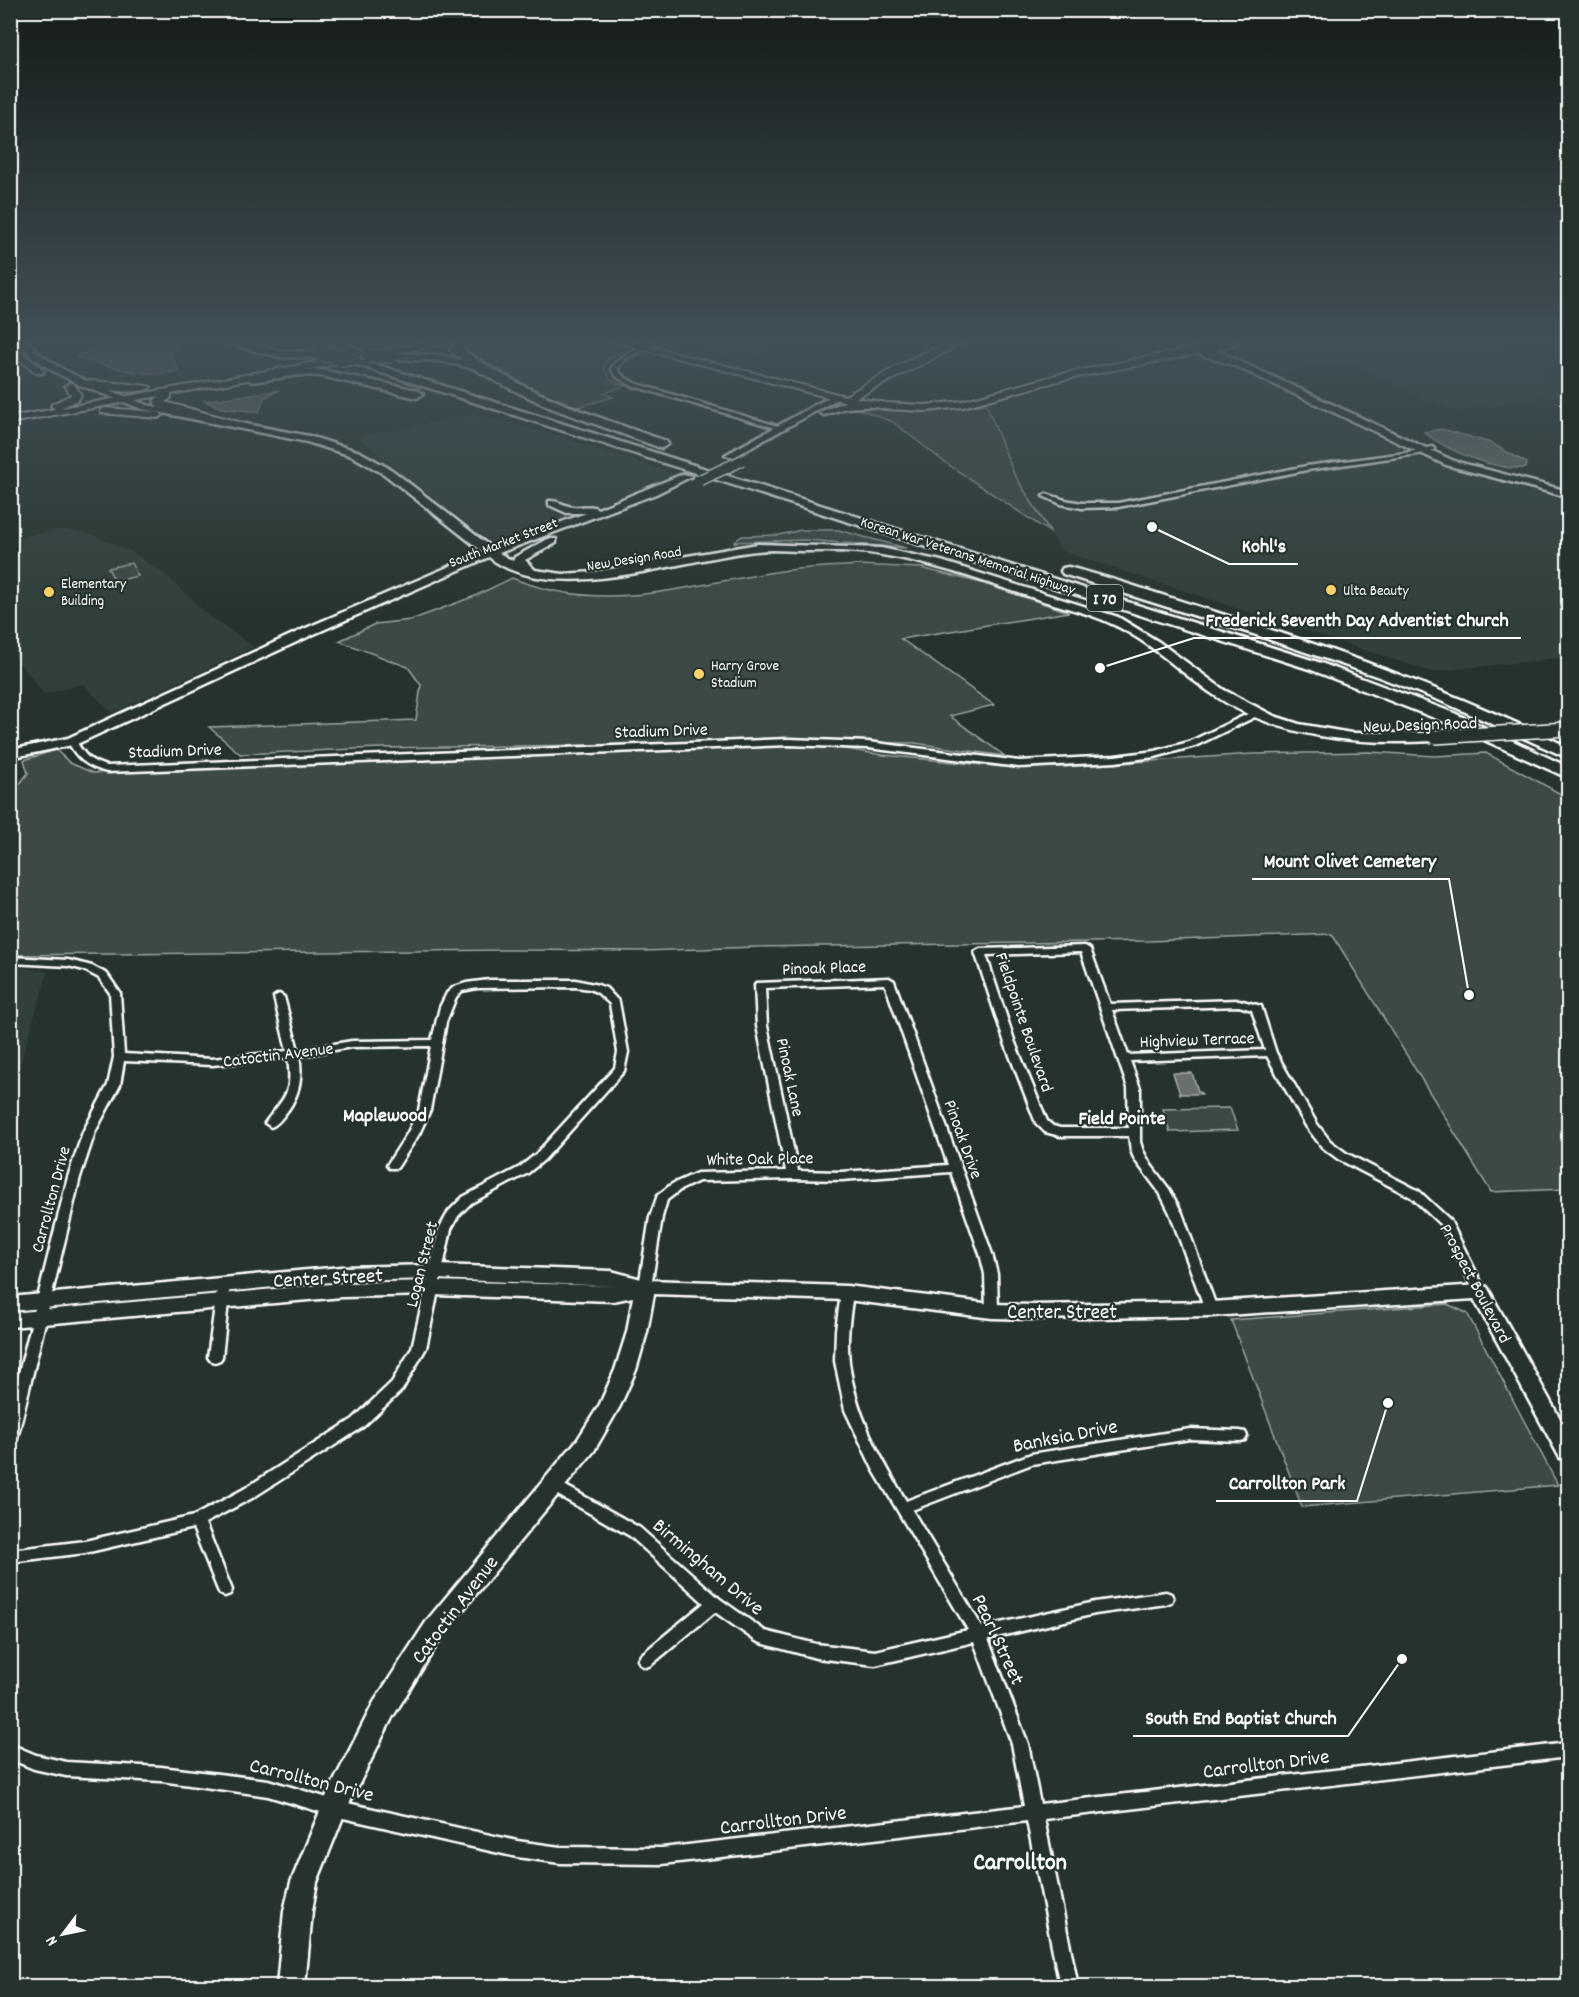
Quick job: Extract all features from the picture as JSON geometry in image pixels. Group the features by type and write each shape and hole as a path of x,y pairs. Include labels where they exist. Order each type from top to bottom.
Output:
{"highway":[{"path":"576,434 631,448"},
{"name":"Korean War Veterans Memorial Highway","path":"590,434 1359,681 1457,720 1569,773"},
{"name":"Korean War Veterans Memorial Highway","path":"626,434 804,489"},
{"path":"635,434 673,448"},
{"name":"Korean War Veterans Memorial Highway","path":"950,535 1333,655 1470,707 1569,753"},
{"path":"1333,655 1475,705 1569,746"}],"main road":[{"path":"257,434 324,450 356,464 489,558"},
{"path":"285,434 356,454 388,471 489,558"},
{"name":"South Market Street","path":"10,754 72,741 310,631 652,492 771,434"},
{"name":"South Market Street","path":"163,700 262,660 489,558 552,541 700,480 743,459 782,434"},
{"path":"1390,434 1478,472 1569,494"},
{"path":"1391,434 1427,451 1476,467 1569,489"},
{"path":"391,488 408,495 419,496"},
{"path":"553,503 561,509 577,511 612,505 652,492"},
{"path":"528,572 519,559 552,541"},
{"name":"New Design Road","path":"489,558 528,572 547,576 577,576 740,549 772,546 863,549 937,563 1114,620 1137,633 1158,649 1162,658 1209,699 1300,736 1328,741 1392,746 1568,729"},
{"name":"New Design Road","path":"489,558 494,569 520,578 575,584 789,547"},
{"path":"191,678 310,631"},
{"name":"New Design Road","path":"1441,740 1569,736"},
{"name":"Center Street","path":"10,1305 43,1309 223,1292 342,1290 435,1280 613,1294 645,1287 847,1293 992,1311 1211,1309 1480,1292"},
{"name":"Catoctin Avenue","path":"291,1986 298,1911 304,1882 334,1808 383,1710 436,1626 586,1445 618,1392 631,1360 645,1287"},
{"name":"Prospect Boulevard","path":"1480,1292 1569,1452"},
{"name":"Center Street","path":"10,1320 43,1309"}],"street":[{"path":"1047,495 1071,504 1090,506 1131,504 1324,465 1387,459 1427,451"},
{"name":"Stadium Drive","path":"72,741 74,749 87,762 107,769 789,742 849,744 1033,764 1155,754 1192,744 1248,716"},
{"name":"Fieldpointe Boulevard","path":"1135,1132 1060,1132 1049,1129 1042,1123 1010,1043 980,952 1085,949 1134,1088 1135,1132 1133,1144 1138,1156 1170,1198 1211,1309"},
{"name":"Carrollton Drive","path":"10,960 68,963 88,968 103,976 115,993 119,1057 114,1084 97,1113 79,1161 10,1439"},
{"name":"Pinoak Place","path":"759,986 889,981"},
{"name":"Pinoak Drive","path":"889,981 986,1254 991,1274 992,1311"},
{"name":"Logan Street","path":"10,1556 107,1543 197,1521 249,1493 373,1411 407,1371 418,1348 445,1229 453,1214 467,1200 524,1170 540,1157 620,1069 623,1058 613,1000 600,989 579,984 461,987 448,998 427,1100 407,1146 393,1164"},
{"name":"Pinoak Lane","path":"759,986 762,1026 793,1175"},
{"path":"271,1123 291,1097 296,1081 279,997"},
{"name":"Prospect Boulevard","path":"1106,1006 1247,1004 1257,1008 1271,1053 1312,1126 1326,1144 1415,1194 1446,1223 1480,1292"},
{"name":"Catoctin Avenue","path":"119,1057 212,1062 292,1054 370,1042 437,1043"},
{"name":"Highview Terrace","path":"1124,1058 1271,1053"},
{"name":"White Oak Place","path":"645,1287 656,1217 662,1198 676,1186 697,1177 841,1176 955,1168"},
{"path":"215,1357 223,1292"},
{"name":"Pearl Street","path":"847,1293 842,1330 843,1360 852,1410 878,1465 905,1507 979,1636 1020,1744 1069,1986"},
{"name":"Banksia Drive","path":"905,1507 1031,1459 1190,1434 1240,1436"},
{"name":"Birmingham Drive","path":"552,1485 635,1532 715,1603 761,1636 816,1652 875,1658 1095,1608 1166,1598"},
{"path":"197,1521 225,1590"},
{"path":"646,1660 715,1603"},
{"name":"Carrollton Drive","path":"10,1751 34,1762 66,1769 161,1774 268,1788 334,1808 516,1850 560,1856 619,1858 662,1856 1569,1750"}],"shaded area":[{"path":"372,434 552,434 676,474 590,511 492,543 358,437"},
{"path":"909,434 998,434 1014,474 1051,533 943,461"},
{"path":"998,434 1371,434 1434,464 1568,497 1568,657 1432,672 1062,551 1014,474"},
{"path":"1427,434 1460,434 1491,443 1527,463 1526,468 1487,463 1458,453"},
{"path":"63,529 93,535 130,551 164,573 206,613 254,647 112,713 83,684 44,694 11,653 10,539"},
{"path":"801,530 838,530 906,548 805,540 734,542 742,536 779,535"},
{"path":"131,563 138,576 115,581 108,568"},
{"path":"859,565 921,568 981,583 1069,612 901,639 994,705 950,716 1005,756 914,743 777,742 380,748 240,754 209,727 416,720 421,685 408,667 339,641 375,624 411,620 475,596 512,578 546,589 580,595 614,596 647,594 791,570"},
{"path":"796,746 846,749 1013,768 1064,767 1252,754 1369,752 1435,756 1486,753 1568,798 1568,1189 1491,1192 1332,934 1150,941 644,951 510,950 11,955 11,790 16,789 28,773 24,760 56,750 70,763 93,773"},
{"path":"10,966 48,972 11,1094 10,1094"},
{"path":"1173,1073 1192,1073 1198,1091 1202,1094 1180,1094"},
{"path":"1230,1108 1238,1130 1170,1132 1163,1109"},
{"path":"1447,1304 1467,1313 1558,1485 1302,1507 1231,1320"}],"place":[{"name":"Kohl's","path":"1152,527"},
{"name":"Ulta Beauty","path":"1331,590"},
{"name":"Elementary Building","path":"49,592"},
{"name":"Frederick Seventh Day Adventist Church","path":"1100,668"},
{"name":"Harry Grove Stadium","path":"699,674"},
{"name":"Mount Olivet Cemetery","path":"1469,995"},
{"name":"Carrollton Park","path":"1388,1403"},
{"name":"South End Baptist Church","path":"1402,1659"}],"district":[{"name":"Maplewood","path":"385,1114"},
{"name":"Field Pointe","path":"1122,1117"},
{"name":"Carrollton","path":"1020,1861"}]}
